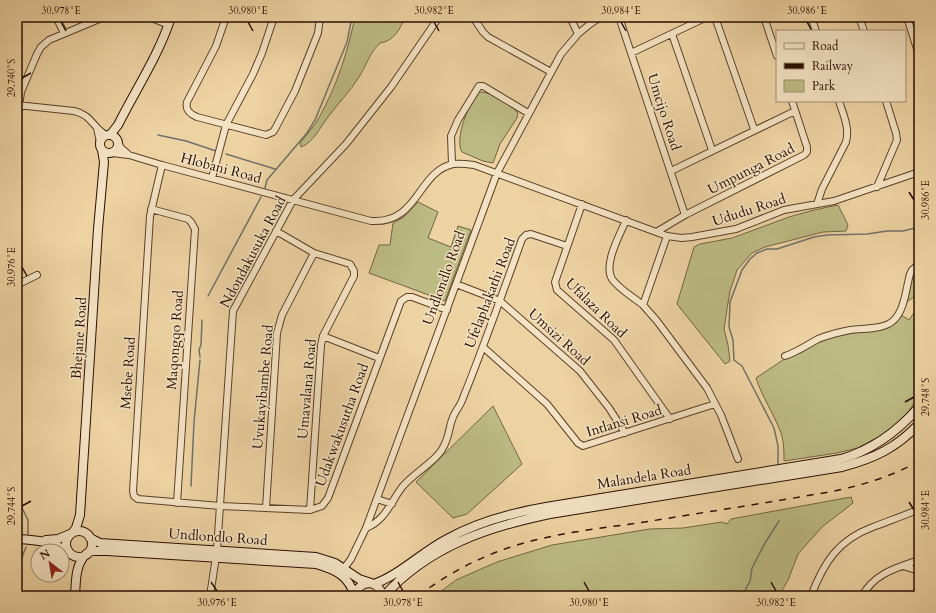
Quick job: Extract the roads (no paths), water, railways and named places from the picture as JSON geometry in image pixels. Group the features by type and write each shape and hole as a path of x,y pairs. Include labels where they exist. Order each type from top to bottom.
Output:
{"main road":[{"path":"113,137 102,138 101,146 105,153 111,153 117,149 113,137 163,40 170,21"},
{"name":"Bhejane Road","path":"72,533 76,528 80,515 98,229 104,162 101,146"},
{"name":"Bhejane Road","path":"104,162 111,153"},
{"name":"Malandela Road","path":"355,596 360,586 365,583 372,583 388,578 422,554 447,539 481,523 511,514 560,504 841,459 854,455 881,442 891,435 919,407"},
{"name":"Malandela Road","path":"383,596 402,578 429,558 452,545 491,528 518,520 550,514 842,467 871,459 883,453 902,440 919,424"},
{"name":"Bhejane Road","path":"80,515 82,524 88,536"},
{"path":"41,541 58,539 81,531 88,536 91,547 82,558 76,576 75,596"},
{"path":"72,533 66,543 71,554 76,576"},
{"name":"Undlondlo Road","path":"88,536 94,541 100,543 316,564 342,571 372,583"},
{"path":"17,539 41,541 54,544 79,557 87,553"},
{"name":"Undlondlo Road","path":"87,553 93,550 216,554"},
{"path":"342,571 355,596"},
{"path":"372,583 380,588 383,596"}],"street":[{"path":"56,17 64,33"},
{"path":"17,121 18,105 24,86 41,47 49,40 104,17"},
{"path":"149,17 170,21"},
{"path":"226,17 216,46 186,105 191,114 266,135 272,132 280,121 295,91 318,33 320,17"},
{"path":"212,178 226,125 253,74 274,17"},
{"name":"Ndondakusuka Road","path":"210,596 216,554 220,506 232,317 236,305 293,200 346,144 391,86 439,17"},
{"path":"473,17 488,37 551,72"},
{"path":"570,17 578,34"},
{"name":"Undlondlo Road","path":"342,571 351,559 366,528 497,173 561,54 578,34 590,24 602,17"},
{"name":"Umcijo Road","path":"619,17 685,215"},
{"path":"631,53 707,17"},
{"path":"715,17 754,129"},
{"path":"764,17 776,53"},
{"path":"811,17 816,30"},
{"path":"859,17 864,30"},
{"path":"907,17 919,55"},
{"path":"672,34 712,150"},
{"path":"497,173 474,165 463,163 452,164 451,136 458,120 479,86 483,86 528,113"},
{"name":"Umpunga Road","path":"658,231 685,215 800,159 807,152 807,147 792,102"},
{"path":"817,204 822,189 848,136 847,126 839,102"},
{"path":"877,187 897,140 886,102"},
{"path":"18,105 81,112 88,116 97,128 113,137 129,155"},
{"path":"671,171 795,110"},
{"path":"97,128 101,146"},
{"name":"Hlobani Road","path":"111,153 129,155 371,222 384,221 399,216 408,208 428,181 437,173 452,164"},
{"name":"Msebe Road","path":"162,165 152,209 133,491 134,496 138,499 220,506"},
{"name":"Ududu Road","path":"497,173 658,231 668,236 682,238 716,234 747,225 784,210 834,201 919,172"},
{"name":"Ufalaza Road","path":"582,204 555,282 557,290 614,340 670,419"},
{"name":"Maqongqo Road","path":"152,209 188,219 195,229 177,503"},
{"path":"626,220 609,263 609,273 617,284 643,305 657,321 696,373 716,404 738,459"},
{"name":"Umavalana Road","path":"276,231 314,253 350,264 354,271 354,276 323,336 321,345 310,510"},
{"name":"Ufelaphakathi Road","path":"366,528 376,523 384,515 402,487 408,480 440,453 449,437 454,415 462,401 484,347 522,239 526,235 531,234 567,246"},
{"path":"643,305 668,236"},
{"name":"Uvukayibambe Road","path":"266,508 277,333 282,316 314,253"},
{"path":"785,356 832,334 862,328 878,327 892,322 901,310 910,274 919,264"},
{"path":"17,282 27,280 37,275"},
{"name":"Umsizi Road","path":"456,284 500,301 580,371 609,408 625,433"},
{"name":"Udakwakusutha Road","path":"310,510 322,506 328,498 401,301 412,296 447,310"},
{"path":"323,336 379,358"},
{"name":"Intlansi Road","path":"484,347 547,404 581,445 586,446 716,404"},
{"path":"377,499 392,504"},
{"path":"220,506 310,510"},
{"path":"811,596 828,560 845,541 860,532 919,509"},
{"path":"862,596 871,582 878,576 919,560"},
{"path":"903,566 919,571"}],"waterway":[{"path":"265,188 267,180 307,133 315,120 347,42 352,17"},
{"path":"158,135 186,141 216,151"},
{"path":"226,154 275,169"},
{"path":"208,296 261,197"},
{"path":"778,464 778,446 774,428 742,366 734,360 733,340 729,327 730,302 742,270 750,259 757,253 767,249 777,249 814,237 903,231 919,227"},
{"path":"200,357 199,350 201,345 202,320"},
{"path":"191,486 194,422 200,360"},
{"path":"17,498 28,520 28,534"},
{"path":"742,596 750,581 752,568 779,521"},
{"path":"17,570 26,547"}],"railway":[{"path":"418,596 440,580 488,555 531,541 582,531 834,491 878,479 919,461"}]}
